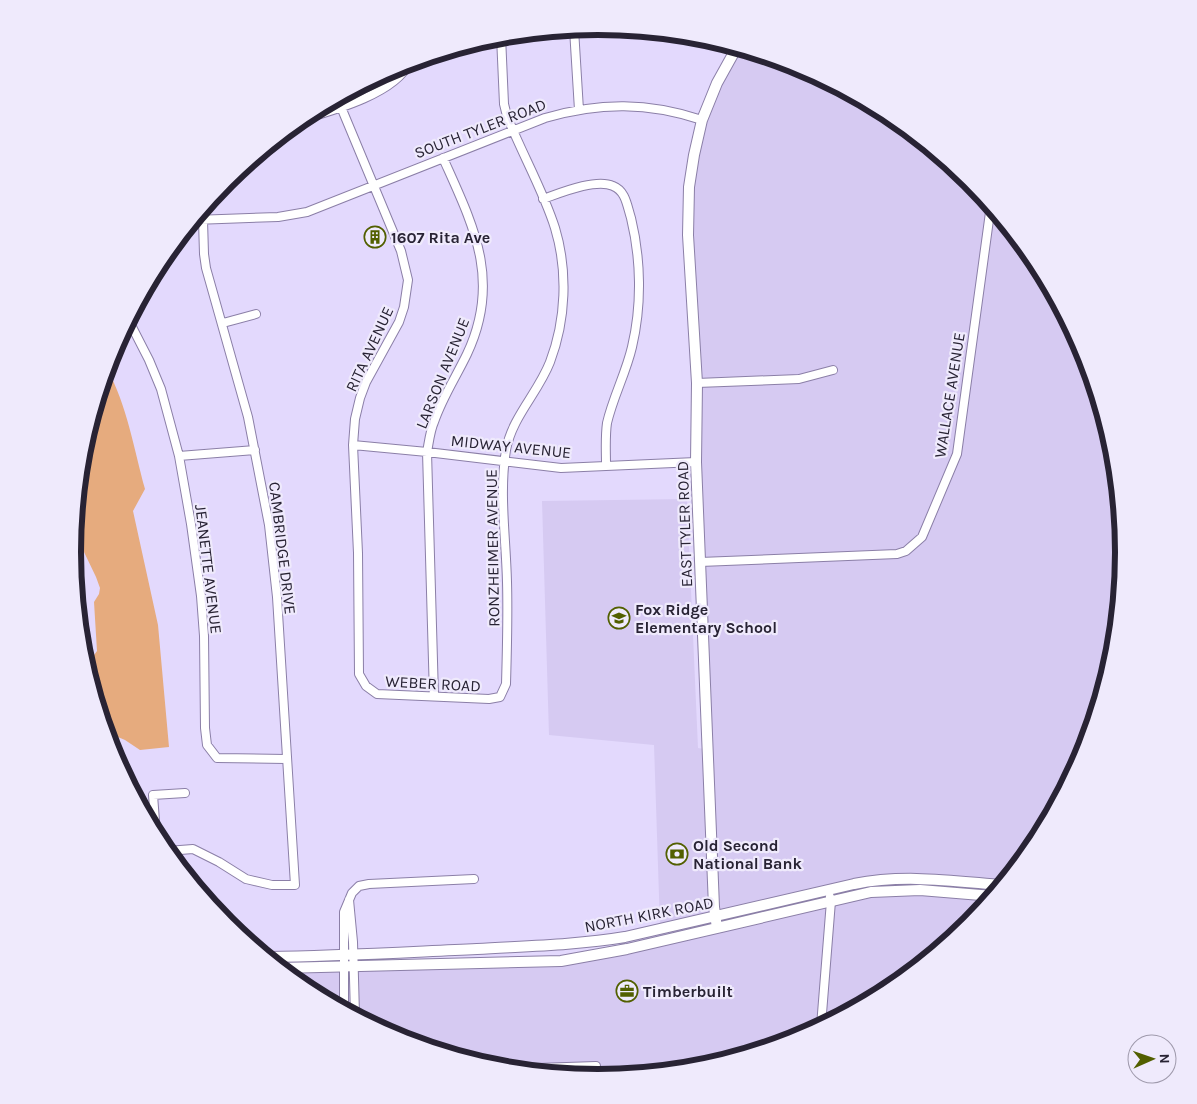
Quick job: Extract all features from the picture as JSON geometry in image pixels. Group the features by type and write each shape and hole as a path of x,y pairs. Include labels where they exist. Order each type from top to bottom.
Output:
{"main road":[{"path":"702,120 717,83 733,53"},
{"name":"EAST TYLER ROAD","path":"702,120 689,188 688,235 697,383 696,462 714,916 717,928"},
{"name":"NORTH KIRK ROAD","path":"278,957 541,946 604,941 870,881 905,878 994,884"},
{"name":"NORTH KIRK ROAD","path":"292,968 561,961 627,949 871,892 905,889 985,895"}],"street":[{"path":"574,36 579,110"},
{"name":"RONZHEIMER AVENUE","path":"501,44 504,104 507,116 555,228 561,257 563,282 558,334 550,362 538,387 516,421 510,434 504,460 507,601 506,684 502,693"},
{"path":"329,111 389,86 402,74"},
{"name":"RITA AVENUE","path":"340,104 401,251 408,280 408,291 399,322 373,366 360,398 355,419 353,445 358,553 359,674 364,683"},
{"name":"SOUTH TYLER ROAD","path":"203,220 278,217 307,212 545,118 579,110 603,106 660,108 702,120"},
{"name":"LARSON AVENUE","path":"434,696 427,452 436,417 475,333 482,298 480,253 476,237 443,158"},
{"path":"543,199 570,189 604,184 613,186 621,190 625,197 634,230 638,275 637,319 627,364 607,424 605,441 606,465"},
{"name":"WALLACE AVENUE","path":"700,562 897,554 906,551 922,537 957,454 990,214"},
{"name":"CAMBRIDGE DRIVE","path":"177,851 193,849 246,879 272,885 295,885 276,589 269,526 242,391 206,268 203,220"},
{"path":"223,323 256,314"},
{"name":"JEANETTE AVENUE","path":"132,329 161,389 179,456 201,596 207,745 217,758 286,759"},
{"path":"697,383 799,379 832,370"},
{"name":"MIDWAY AVENUE","path":"353,445 504,460 561,468 696,462"},
{"path":"179,456 255,450"},
{"name":"WEBER ROAD","path":"364,683 377,694 489,700 500,697 502,693"},
{"path":"155,816 153,796 185,792"},
{"path":"345,1003 349,966 351,912 349,898 359,886 474,879"},
{"path":"822,1018 831,901 828,890"},
{"path":"349,966 354,1008"},
{"path":"557,1067 596,1066"}],"shaded area":[{"path":"737,54 765,62 827,88 857,104 886,122 939,163 987,211 1009,237 1028,265 1062,323 1088,386 1106,451 1114,518 1116,552 1114,586 1106,653 1088,718 1062,781 1028,839 997,881 903,874 857,880 717,912 691,238 694,182 699,148 718,86"},
{"path":"112,379 125,412 145,489 133,511 158,625 169,747 140,750 116,736 99,686 92,658 97,651 94,602 100,588 84,552 83,518 91,451"},
{"name":"Fox Ridge Elementary School","path":"687,499 698,748 704,749 711,915 660,926 654,745 549,735 542,501"},
{"path":"900,893 982,898 964,918 913,962 886,982 825,1017 834,904"},
{"path":"828,905 819,1020 765,1042 699,1059 666,1065 632,1068 565,1068 531,1065 465,1051 432,1042 370,1016 340,1000 300,974 520,966"}],"place":[{"name":"1607 Rita Ave","path":"375,237"},
{"name":"Fox Ridge Elementary School","path":"619,618"},
{"name":"Old Second National Bank","path":"677,854"},
{"name":"Timberbuilt","path":"627,991"}]}
